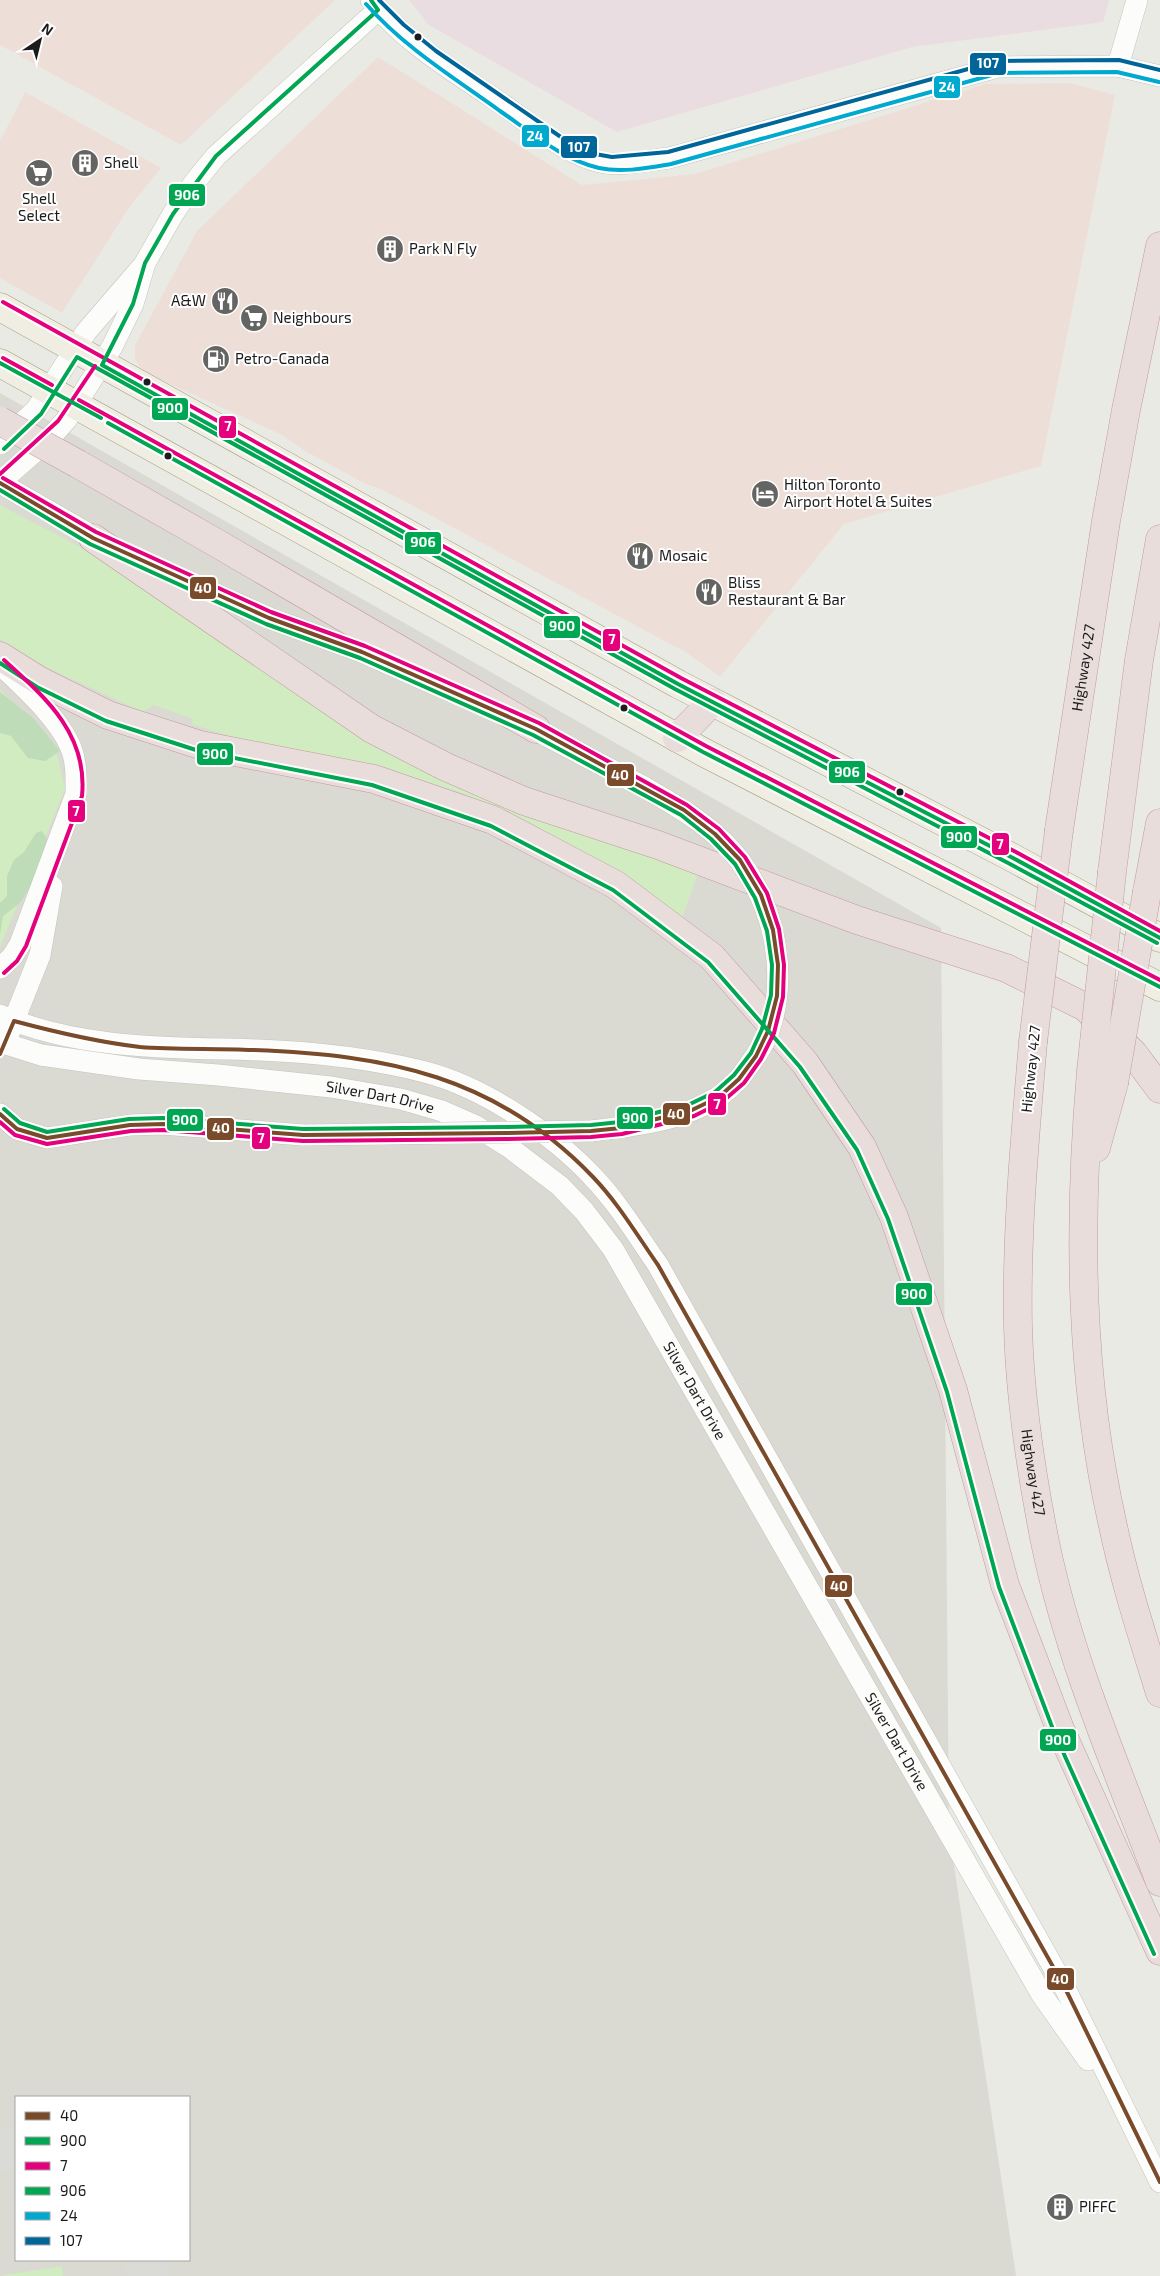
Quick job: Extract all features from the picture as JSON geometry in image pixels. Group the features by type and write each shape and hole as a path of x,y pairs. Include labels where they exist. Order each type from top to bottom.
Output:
{"highway":[{"name":"Highway 427","path":"1160,246 1126,410 1106,521 1058,830 1033,1042 1021,1206 1018,1318 1023,1400 1033,1475 1050,1560 1075,1651 1160,1882"},
{"path":"0,421 213,541 536,729"},
{"path":"93,538 372,729 446,767 524,801 658,845 857,920 1006,968 1085,1007 1132,1052 1160,1089"},
{"path":"1103,1077 1112,872 1140,660 1160,538"},
{"path":"0,656 40,681 108,715 200,745 374,780 493,820 616,885 712,957 805,1063 862,1147 894,1217 953,1390 1005,1585 1060,1729 1160,1951"},
{"path":"677,738 712,702"},
{"path":"1160,823 1147,892 1103,1077 1082,1203 1090,1385 1099,1453 1112,1525 1131,1601 1160,1693"}],"main road":[{"path":"0,307 712,702 1012,858 1160,938"},
{"path":"0,363 677,738 1160,987"}],"street":[{"path":"1118,66 1137,0"},
{"path":"0,1114 17,1129 35,1136 47,1138 130,1125 163,1124 303,1135 591,1131 650,1122 692,1110 719,1097 739,1080 756,1056 768,1031 777,996 778,966 773,930 761,895 740,860 715,834 684,810 536,729 362,652 269,618 93,538 0,482 58,430 102,365 133,304 145,264 173,214 194,183 216,156 374,5 425,51 564,147 595,160 627,163 669,158 998,67 1118,66 1160,76"},
{"path":"0,444 36,410 75,349 110,301 145,264"},
{"path":"0,665 34,696 64,735 71,747 76,776 76,794 20,944 12,957 0,968"},
{"path":"1,1046 7,1018 40,955 61,836"},
{"name":"Silver Dart Drive","path":"7,1018 107,1043 158,1048 263,1050 358,1058 426,1072 461,1085 534,1125 593,1177 614,1202 658,1265 1064,1988 1160,2182"},
{"name":"Silver Dart Drive","path":"1,1046 41,1055 139,1069 331,1087 401,1099 474,1125 508,1147 560,1186 584,1211 613,1249 1042,1996 1122,2107"},
{"path":"815,1601 839,1588"}],"shaded area":[{"path":"0,0 335,0 181,145 0,45"},
{"path":"409,0 1109,0 1103,22 912,47 617,132 429,25"},
{"path":"378,57 582,185 695,174 985,84 1070,83 1115,95 1041,466 844,524 720,677 687,653 387,492 364,483 305,451 280,434 146,373 140,368 135,358 135,345 197,231"},
{"path":"25,92 161,168 130,206 62,313 0,278 0,141"},
{"path":"0,393 941,928 949,1833 1016,2276 0,2276"}],"green space":[{"path":"0,505 86,550 384,750 698,874 681,920 602,863 523,819 460,792 378,766 247,741 191,724 193,719 154,705 143,712 48,668 0,639"},
{"path":"0,689 55,745 65,789 0,947"},
{"path":"0,692 33,718 60,751 45,761 28,758 11,736 0,733"},
{"path":"42,831 47,839 35,878 21,902 3,916 0,934 0,903 7,896 7,876 14,860 24,852 36,833"},
{"path":"62,2266 63,2276 0,2276"}],"taxiway":[{"path":"0,2151 15,2148"},
{"path":"145,2261 148,2276"}],"transit line":[{"name":"906","path":"371,0 378,10 216,156 173,214 145,263 133,304 102,365 678,684 1013,858 1160,938"},
{"name":"107","path":"379,0 404,25 436,51 571,144 595,154 612,157 668,152 997,61 1119,60 1160,70"},
{"name":"24","path":"366,4 413,48 559,152 585,164 617,170 671,164 999,73 1117,72 1159,82"},
{"name":"7","path":"3,302 681,678 1016,852 1160,931"},
{"name":"900","path":"4,449 41,414 77,357 675,689 1157,943"},
{"name":"7","path":"3,358 52,385"},
{"name":"906","path":"0,363 101,418"},
{"name":"7","path":"0,474 58,421 95,366"},
{"name":"7","path":"79,400 706,746 1160,980"},
{"name":"906","path":"108,423 703,752 1160,987"},
{"name":"7","path":"0,1122 15,1135 47,1144 131,1131 163,1130 303,1141 506,1139 591,1137 622,1134 694,1116 722,1102 744,1083 761,1059 774,1033 783,997 784,965 779,929 767,893 745,857 719,829 687,805 539,723 365,646 271,612 96,532 3,478"},
{"name":"40","path":"0,483 93,538 269,618 362,652 536,729 684,810 715,834 740,860 761,895 773,930 778,965 777,996 768,1031 756,1056 739,1079 719,1097 692,1110 621,1128 591,1131 506,1133 303,1135 163,1124 130,1125 47,1138 17,1129 0,1114"},
{"name":"900","path":"0,490 90,544 266,624 360,658 533,735 681,815 711,839 735,864 755,898 767,931 772,965 771,995 762,1029 751,1053 734,1075 715,1092 690,1104 620,1122 591,1125 506,1127 303,1129 163,1118 129,1119 47,1132 20,1123 4,1109"},
{"name":"7","path":"4,660 49,703 61,719 71,736 78,754 82,774 82,796 26,946 17,961 4,973"},
{"name":"900","path":"0,663 37,687 106,721 199,751 372,785 491,826 613,890 708,962 800,1067 857,1150 888,1219 947,1392 999,1587 1054,1732 1154,1954"},
{"name":"40","path":"0,1054 14,1021 76,1036 140,1047 239,1049 302,1053 349,1058 394,1066 437,1078 478,1094 518,1115 556,1143 593,1177 619,1208 658,1265 1065,1988 1160,2182"}],"place":[{"name":"Shell","path":"85,163"},
{"name":"Shell Select","path":"39,173"},
{"name":"Park N Fly","path":"390,249"},
{"name":"A&W","path":"225,301"},
{"name":"Neighbours","path":"254,318"},
{"name":"Petro-Canada","path":"216,359"},
{"name":"Hilton Toronto Airport Hotel & Suites","path":"765,494"},
{"name":"Mosaic","path":"640,556"},
{"name":"Bliss Restaurant & Bar","path":"709,592"},
{"name":"PIFFC","path":"1060,2207"}]}
